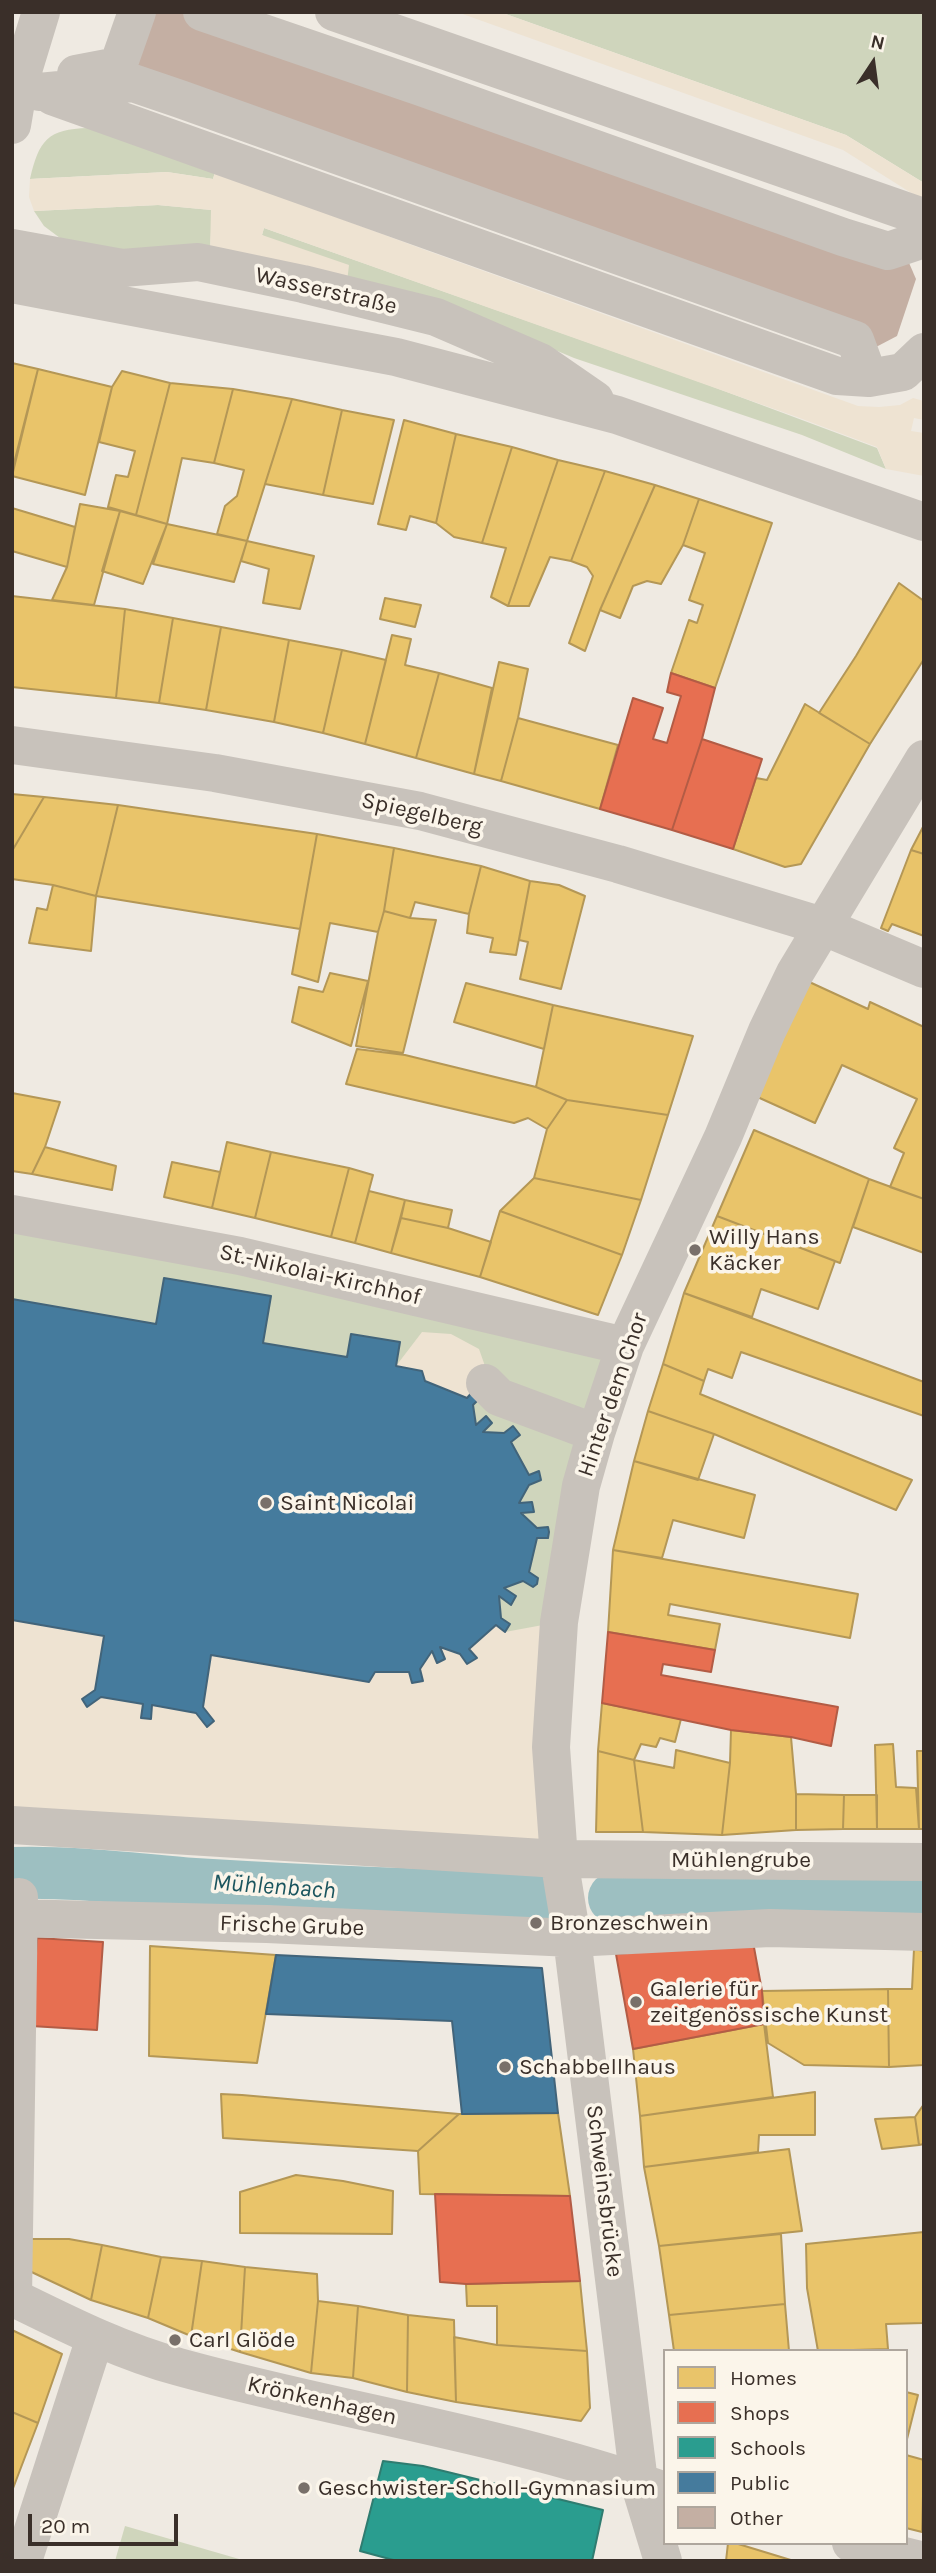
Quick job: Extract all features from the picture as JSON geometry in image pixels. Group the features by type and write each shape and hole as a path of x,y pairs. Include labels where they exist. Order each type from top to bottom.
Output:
{"street":[{"path":"12,125 41,12"},
{"path":"23,86 118,66 137,12"},
{"path":"202,12 888,251 924,239"},
{"path":"288,12 315,51"},
{"path":"334,12 806,175 917,215 924,220"},
{"path":"315,51 384,30"},
{"path":"484,64 525,124"},
{"path":"23,86 133,83 855,340 869,378"},
{"path":"23,86 837,376 869,378 903,372 924,352"},
{"path":"525,124 596,103"},
{"path":"217,155 285,136"},
{"path":"285,136 328,194"},
{"path":"694,137 737,200"},
{"path":"737,200 806,175"},
{"path":"428,229 495,212"},
{"path":"495,212 538,268"},
{"name":"Wasserstraße","path":"12,248 122,268 198,262 303,284 436,317 540,362 617,415"},
{"name":"Wasserstraße","path":"12,285 396,357 617,415 924,522"},
{"path":"637,304 703,285"},
{"path":"703,285 750,344"},
{"name":"Spiegelberg","path":"12,745 215,773 420,811 618,864 822,926 924,970"},
{"name":"Hinter dem Chor","path":"559,1859 551,1746 559,1622 581,1486 596,1433 625,1346 723,1137 767,1031 795,973 924,759"},
{"name":"St.-Nikolai-Kirchhof","path":"12,1214 240,1255 428,1316 625,1346"},
{"path":"485,1383 499,1397 596,1433"},
{"path":"12,1825 559,1859"},
{"name":"Mühlengrube","path":"559,1859 924,1862"},
{"name":"Schweinsbrücke","path":"559,1859 663,2561"},
{"path":"13,2298 17,1911"},
{"name":"Frische Grube","path":"17,1911 572,1938"},
{"path":"572,1938 770,1928 924,1932"},
{"name":"Krönkenhagen","path":"13,2298 95,2338 178,2367 572,2460 652,2487"},
{"path":"23,2561 95,2338"},
{"path":"859,2545 924,2561"}],"green space":[{"path":"500,12 924,12 924,183 846,135"},
{"path":"88,128 215,172 213,179 167,172 30,179 37,155 47,139 63,131"},
{"path":"158,205 212,210 210,253 114,251 64,241 44,226 34,211"},
{"path":"264,228 700,382 877,448 886,469 802,435 574,358 468,313 347,282 262,235"},
{"path":"12,1214 625,1346 551,1746 20,1824 104,1636 95,1690 82,1699 87,1706 151,1718 152,1705 207,1726 214,1721 203,1707 211,1655 368,1682 375,1672 409,1672 412,1683 422,1681 420,1669 432,1651 437,1663 445,1659 440,1647 468,1664 476,1658 469,1649 505,1631 510,1624 501,1618 499,1596 504,1588 523,1581 533,1587 537,1584 538,1578 529,1572 537,1538 548,1538 547,1527 537,1528 521,1513 533,1512 532,1502 519,1503 529,1485 541,1480 538,1471 529,1475 504,1433 483,1432 492,1423 485,1416 476,1425 473,1405 481,1397 474,1390 467,1398 425,1381 422,1371 396,1366 400,1342 351,1334 347,1357 263,1343 164,1278 156,1324 12,1299"},
{"path":"125,2526 246,2561 115,2561"}],"shaded area":[{"path":"457,12 500,12 846,135 924,183 924,201 843,150"},
{"path":"167,172 213,179 215,172 858,406 900,405 913,398 924,401 924,420 914,418 911,431 924,433 924,476 886,469 877,447 264,228 262,235 349,265 347,282 210,253 211,210 158,205 34,211 29,197 30,179"},
{"path":"422,1332 451,1334 479,1349 485,1366 474,1390 467,1398 425,1381 422,1371 396,1366"},
{"path":"12,1620 104,1636 95,1690 82,1699 87,1706 101,1697 143,1704 151,1718 152,1705 196,1713 207,1726 214,1721 203,1707 211,1655 368,1682 375,1672 409,1672 412,1683 423,1681 420,1669 432,1651 437,1663 445,1659 440,1647 460,1654 468,1664 476,1658 469,1649 496,1625 505,1632 559,1622 559,1859 12,1825"}],"building: Homes":[{"path":"12,363 38,369 12,471"},
{"path":"38,369 112,387 85,495 12,476"},
{"path":"122,371 170,383 136,515 108,507 116,475 128,477 135,451 99,442 112,387"},
{"path":"170,383 233,389 214,463 182,458 167,524 136,515"},
{"path":"233,389 292,399 247,541 217,534 225,506 237,496 244,470 214,463"},
{"path":"292,399 342,410 323,495 265,484"},
{"path":"342,410 394,420 373,504 323,495"},
{"path":"404,420 456,434 436,523 410,516 406,530 378,524"},
{"path":"456,434 512,447 482,543 454,537 436,523"},
{"path":"512,447 558,460 508,606 491,597 506,548 482,543"},
{"path":"558,460 605,471 571,561 550,557 529,606 508,606"},
{"path":"605,471 655,485 600,610 585,651 569,643 593,576 587,567 571,561"},
{"path":"655,485 699,499 683,545 661,584 647,581 633,586 620,618 600,610"},
{"path":"699,499 772,523 715,688 671,673 689,620 697,623 703,605 689,600 705,553 683,545"},
{"path":"80,504 120,511 94,605 52,600 67,567"},
{"path":"12,508 75,527 67,567 12,551"},
{"path":"120,511 167,524 143,584 102,571"},
{"path":"167,524 247,541 234,582 153,564"},
{"path":"247,541 314,556 300,609 263,603 269,569 241,561"},
{"path":"899,583 924,601 924,659 870,744 819,713"},
{"path":"12,596 125,609 116,698 12,687"},
{"path":"385,598 421,605 415,627 380,619"},
{"path":"125,609 173,618 159,703 116,698"},
{"path":"173,618 221,627 206,710 159,703"},
{"path":"221,627 289,640 274,722 206,710"},
{"path":"392,635 411,639 405,665 439,673 416,758 365,744"},
{"path":"289,640 342,650 323,733 274,722"},
{"path":"342,650 386,660 365,744 323,733"},
{"path":"499,662 528,669 501,781 474,774"},
{"path":"439,673 492,688 474,774 416,758"},
{"path":"805,704 870,744 801,864 785,867 733,849 756,778 767,780"},
{"path":"518,718 618,745 600,809 501,781"},
{"path":"12,794 44,797 12,851"},
{"path":"44,797 118,805 96,896 53,885 12,879 12,851"},
{"path":"118,805 317,834 300,929 96,896"},
{"path":"924,825 924,854 911,850"},
{"path":"317,834 394,848 378,932 330,923 318,982 292,974"},
{"path":"394,848 481,866 469,914 415,902 410,918 384,911"},
{"path":"911,850 924,854 924,936 892,924 888,931 881,928"},
{"path":"481,866 530,881 516,955 490,952 493,938 467,933"},
{"path":"530,881 559,885 585,896 561,989 520,979 528,942 519,940"},
{"path":"53,885 96,896 91,951 29,943 37,908 47,910"},
{"path":"384,911 410,918 436,920 403,1053 356,1046"},
{"path":"330,973 368,981 351,1046 292,1022 299,987 323,992"},
{"path":"805,980 868,1009 870,1002 924,1027 924,1199 890,1187 904,1153 894,1148 917,1099 842,1065 815,1123 753,1095"},
{"path":"466,983 553,1005 544,1049 454,1022"},
{"path":"553,1005 693,1036 668,1115 567,1100 536,1087"},
{"path":"357,1049 405,1055 536,1087 567,1100 547,1129 528,1118 514,1123 346,1084"},
{"path":"12,1093 60,1102 45,1147 32,1174 12,1171"},
{"path":"567,1100 668,1115 641,1200 534,1178 547,1129"},
{"path":"754,1130 869,1179 840,1263 717,1216"},
{"path":"227,1142 271,1152 255,1218 212,1208"},
{"path":"45,1147 116,1166 112,1190 32,1174"},
{"path":"271,1152 349,1168 331,1237 255,1218"},
{"path":"172,1162 220,1172 212,1208 164,1197"},
{"path":"349,1168 373,1175 355,1243 331,1237"},
{"path":"534,1178 641,1200 622,1255 500,1211"},
{"path":"869,1179 924,1199 924,1253 853,1227"},
{"path":"369,1191 405,1200 391,1253 355,1243"},
{"path":"405,1200 452,1210 448,1228 401,1218"},
{"path":"500,1211 622,1255 598,1315 480,1277"},
{"path":"717,1216 835,1261 818,1309 761,1289 752,1317 684,1293"},
{"path":"401,1218 448,1228 491,1242 480,1277 391,1253"},
{"path":"684,1293 924,1382 924,1416 741,1352 732,1378 708,1369 704,1381 663,1364"},
{"path":"663,1364 704,1381 700,1394 912,1480 896,1510 714,1434 648,1411"},
{"path":"648,1411 714,1434 698,1480 634,1461"},
{"path":"634,1461 755,1495 744,1538 673,1520 662,1558 613,1550"},
{"path":"613,1550 858,1594 850,1638 670,1604 668,1615 720,1624 715,1650 608,1632"},
{"path":"602,1703 681,1719 675,1742 660,1738 656,1747 641,1744 634,1760 598,1751"},
{"path":"731,1730 791,1737 796,1830 722,1835"},
{"path":"893,1744 896,1787 916,1788 919,1829 877,1829 875,1745"},
{"path":"676,1750 730,1763 722,1835 643,1832 634,1760 674,1768"},
{"path":"598,1751 634,1760 643,1832 596,1832"},
{"path":"917,1751 924,1751 924,1829 919,1829"},
{"path":"796,1794 844,1795 843,1829 796,1830"},
{"path":"844,1795 877,1795 877,1829 843,1829"},
{"path":"150,1946 276,1955 257,2063 149,2056"},
{"path":"914,1949 924,1951 924,2065 889,2067 888,1989 912,1989"},
{"path":"888,1989 889,2067 804,2065 768,2043 762,1991"},
{"path":"764,2024 773,2097 640,2116 633,2049"},
{"path":"815,2092 815,2135 759,2135 758,2152 644,2167 640,2116"},
{"path":"221,2094 459,2114 418,2151 223,2138"},
{"path":"924,2104 924,2144 919,2145 915,2117"},
{"path":"558,2113 570,2196 420,2194 418,2151 459,2114"},
{"path":"915,2117 919,2145 882,2149 875,2119"},
{"path":"789,2149 802,2231 659,2246 644,2167"},
{"path":"296,2175 393,2191 392,2234 240,2233 240,2192"},
{"path":"924,2232 924,2323 886,2324 888,2349 818,2349 807,2288 806,2244"},
{"path":"781,2234 785,2304 669,2315 659,2246"},
{"path":"26,2239 69,2239 102,2245 91,2300 23,2268"},
{"path":"102,2245 161,2257 148,2318 91,2300"},
{"path":"161,2257 202,2261 191,2336 148,2318"},
{"path":"202,2261 245,2267 240,2352 191,2336"},
{"path":"245,2267 317,2274 318,2301 311,2373 240,2352"},
{"path":"580,2281 587,2351 497,2345 497,2306 467,2306 466,2284"},
{"path":"318,2301 358,2306 353,2378 311,2373"},
{"path":"785,2304 789,2349 674,2349 669,2315"},
{"path":"358,2306 408,2315 407,2392 353,2378"},
{"path":"408,2315 454,2320 456,2402 407,2392"},
{"path":"12,2330 62,2354 38,2423 12,2412"},
{"path":"454,2337 497,2345 587,2351 590,2408 581,2421 456,2402"},
{"path":"908,2392 918,2395 908,2435"},
{"path":"12,2412 38,2423 12,2491"},
{"path":"908,2456 924,2460 922,2532 908,2528"},
{"path":"728,2545 742,2545 794,2561 726,2561"}],"building: Shops":[{"path":"671,673 715,688 702,739 672,830 600,809 633,698 663,708 653,739 667,743 681,696 667,692"},
{"path":"702,739 762,759 733,849 672,830"},
{"path":"608,1632 715,1650 711,1672 663,1664 661,1675 838,1707 831,1746 791,1737 731,1730 602,1703"},
{"path":"37,1938 103,1942 97,2030 31,2026"},
{"path":"753,1942 762,1991 764,2024 633,2049 616,1954"},
{"path":"435,2194 570,2196 580,2281 466,2284 440,2282"}],"building: Schools":[{"path":"383,2461 423,2466 603,2510 592,2561 397,2561 360,2551"}],"building: Public":[{"name":"Saint Nicolai","path":"164,1278 271,1296 263,1343 347,1357 351,1334 400,1342 396,1366 422,1371 425,1381 467,1398 474,1390 481,1397 473,1405 476,1425 486,1416 492,1423 483,1432 504,1433 513,1426 520,1435 511,1442 529,1475 539,1471 541,1480 529,1485 519,1503 532,1502 534,1512 521,1513 537,1528 548,1527 549,1532 548,1538 537,1538 529,1572 538,1578 537,1584 533,1587 523,1581 504,1588 516,1596 511,1605 499,1596 501,1618 510,1624 505,1632 496,1625 469,1649 477,1658 467,1664 460,1654 440,1647 445,1659 437,1663 432,1651 420,1669 423,1681 412,1683 409,1672 375,1672 369,1682 211,1655 203,1707 214,1721 207,1727 196,1713 152,1705 151,1719 141,1718 143,1704 101,1697 87,1707 82,1699 95,1690 104,1636 12,1620 12,1299 156,1324"},
{"name":"Schabbellhaus","path":"276,1955 542,1968 558,2113 462,2114 452,2021 266,2014"}],"building: Other":[{"path":"120,12 257,12 900,242 916,279 897,336 857,357 105,56"}],"waterway":[{"name":"Mühlenbach","path":"12,1873 80,1874 322,1891 535,1897"},
{"name":"Mühlenbach","path":"614,1898 924,1898"}],"place":[{"name":"Willy Hans Käcker","path":"695,1250"},
{"name":"Saint Nicolai","path":"266,1503"},
{"name":"Bronzeschwein","path":"536,1923"},
{"name":"Galerie für zeitgenössische Kunst","path":"636,2002"},
{"name":"Schabbellhaus","path":"505,2067"},
{"name":"Carl Glöde","path":"175,2340"},
{"name":"Geschwister-Scholl-Gymnasium","path":"304,2488"}]}
